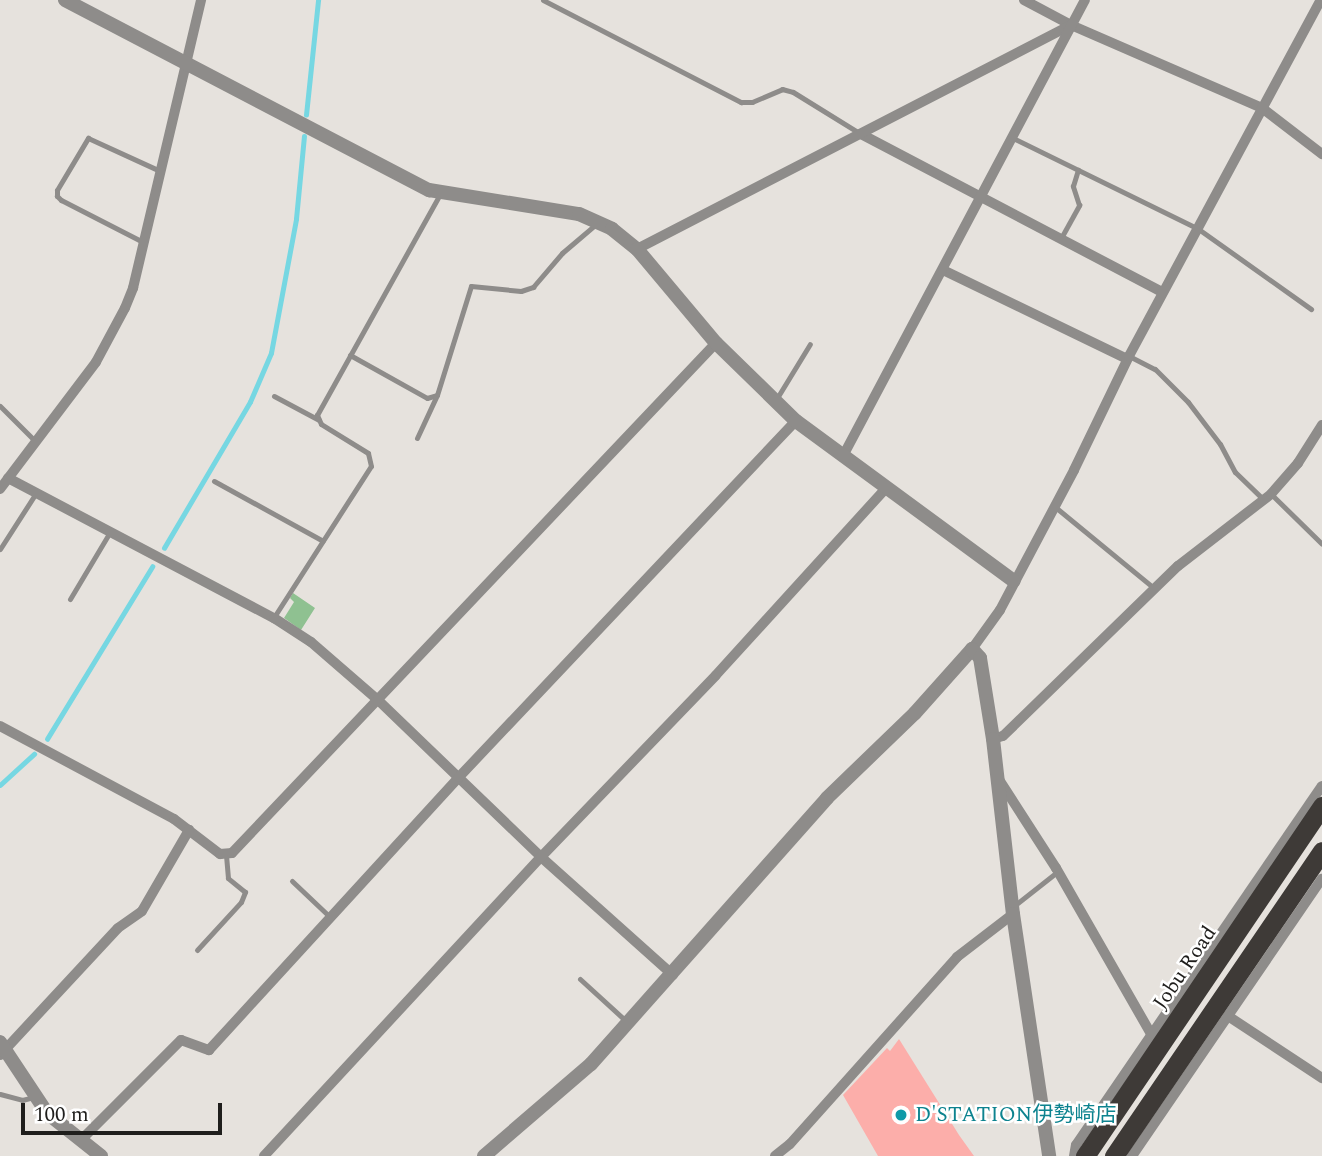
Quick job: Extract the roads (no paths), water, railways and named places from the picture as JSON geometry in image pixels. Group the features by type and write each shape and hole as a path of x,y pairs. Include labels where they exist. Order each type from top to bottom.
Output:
{"highway":[{"name":"Jobu Road","path":"1085,1156 1322,806"},
{"path":"1114,1156 1322,850"}],"street":[{"path":"65,0 440,194 579,214 598,223 637,248 716,343 796,421 885,489 1014,580"},
{"path":"0,489 82,382 110,338 133,288 201,0"},
{"path":"1024,0 1071,25 1262,108 1322,154"},
{"path":"843,456 1085,0"},
{"path":"484,1156 591,1064 673,975 827,798 915,713 972,649 1000,610 1128,357 1321,2"},
{"path":"637,248 1071,25"},
{"path":"861,134 1163,292"},
{"path":"943,270 1128,357"},
{"path":"0,726 174,819 226,856 379,701 716,343"},
{"path":"80,1141 181,1040 209,1050 458,777 796,421"},
{"path":"993,739 1003,736 1178,566 1268,497 1298,463 1322,425"},
{"path":"8,478 274,618 311,642 379,701 541,857 673,975"},
{"path":"264,1156 541,857 716,675 885,489"},
{"path":"972,649 980,658 993,739 1013,910 1049,1156"},
{"path":"998,778 1058,871 1150,1034"},
{"path":"1074,1156 1076,1145 1150,1034 1322,786"},
{"path":"101,1156 80,1141 34,1097 1,1049 118,928 142,911 189,830"},
{"path":"1132,1156 1322,879"},
{"path":"775,1156 790,1144 957,957 1013,910"},
{"path":"1228,1016 1322,1077"},
{"path":"1192,1040 1217,1032"}],"lane":[{"path":"543,0 741,102 752,102 782,89 793,92 861,134"},
{"path":"144,242 61,200 57,196 57,190 88,138 160,171"},
{"path":"1013,138 1197,228 1311,309"},
{"path":"1061,239 1079,205 1073,186 1078,170"},
{"path":"319,420 317,415 440,194"},
{"path":"417,438 437,395 471,286 521,291 533,287 562,253 598,223"},
{"path":"775,401 810,344"},
{"path":"350,355 427,398 437,395"},
{"path":"1128,357 1155,369 1188,402 1220,444 1235,472 1322,544"},
{"path":"274,396 319,420 368,453 371,466 274,618"},
{"path":"0,406 36,442"},
{"path":"214,481 323,541"},
{"path":"0,549 36,493"},
{"path":"1054,506 1154,588"},
{"path":"70,599 110,532"},
{"path":"197,950 241,902 245,892 229,878 226,856"},
{"path":"1013,910 1058,871"},
{"path":"292,881 330,917"},
{"path":"580,979 628,1023"},
{"path":"0,1094 22,1100 34,1097"}],"waterway":[{"path":"306,115 318,0"},
{"path":"164,548 250,402 271,353 296,219 304,136"},
{"path":"47,739 152,567"},
{"path":"0,785 34,754"}],"place":[{"name":"D'STATION伊勢崎店","path":"901,1115"}]}
